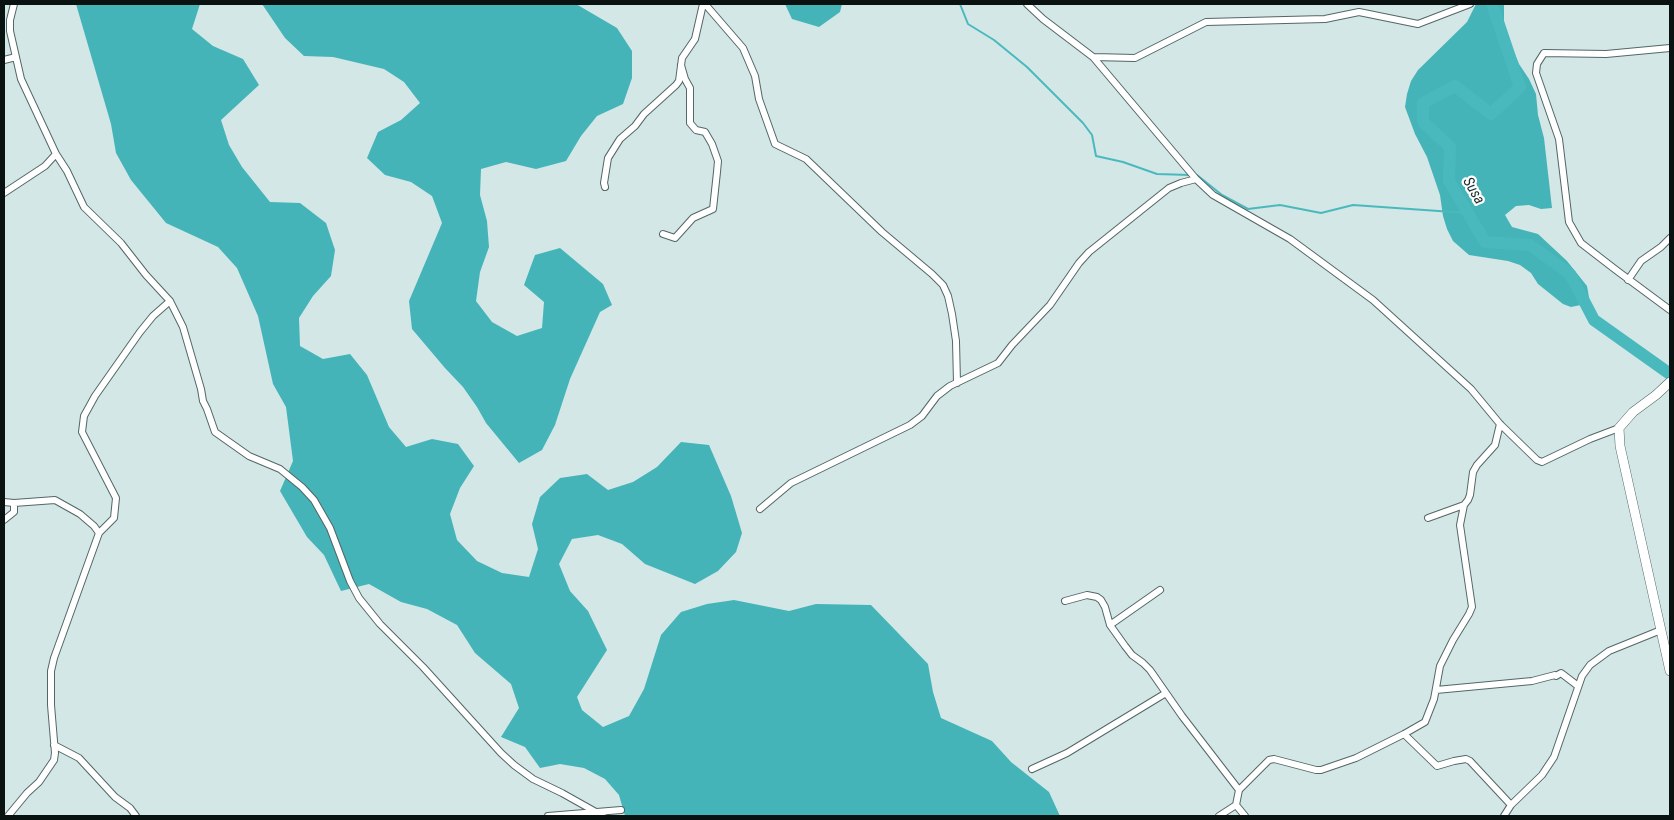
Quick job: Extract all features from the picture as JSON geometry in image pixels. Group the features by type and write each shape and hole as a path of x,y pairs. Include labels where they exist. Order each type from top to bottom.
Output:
{"main road":[{"path":"1670,382 1633,412 1619,428 1620,446 1670,671"}],"street":[{"path":"14,4 7,20 21,79 56,154 67,171 84,206 121,243 146,275 170,301 183,327 203,401 215,432 249,456 280,469 302,487 314,500 330,528 350,582 359,598 380,624 423,667 501,753 533,779 562,792 603,816"},
{"path":"605,187 608,158 620,139 679,81 682,58 695,39 704,4"},
{"path":"704,4 743,48 755,76 759,99 775,144 806,159 882,232 943,285 948,296 956,341 957,383"},
{"path":"1027,4 1093,57 1196,179 1213,195 1290,239 1373,300 1471,389 1500,424 1535,459 1540,462 1619,428"},
{"path":"1093,57 1135,58 1206,22 1325,18 1359,12 1418,24 1470,4"},
{"path":"1670,48 1606,54 1547,52 1542,54 1537,64 1536,73 1559,139 1569,222 1581,243 1670,310"},
{"path":"4,60 16,57"},
{"path":"663,234 675,238 693,218 713,209 718,161 705,132 696,130 690,124 690,88 680,65"},
{"path":"4,193 45,166 56,154"},
{"path":"760,508 791,482 910,425 922,416 937,396 957,383 998,363 1050,304 1079,263 1097,245 1169,188 1181,182 1196,179"},
{"path":"1628,280 1641,261 1670,238"},
{"path":"8,816 39,782 54,760 51,671 54,658 99,533 114,518 116,498 82,432 84,416 95,396 140,332 153,316 170,301"},
{"path":"1219,816 1236,804 1239,790 1271,759 1321,770 1356,758 1425,722 1436,690 1440,666 1472,607 1460,525 1464,505 1470,495 1473,472 1495,445 1500,424"},
{"path":"4,502 55,500 80,514 99,533"},
{"path":"4,520 14,512 14,503"},
{"path":"1428,518 1464,505"},
{"path":"1110,625 1160,590"},
{"path":"1065,602 1082,596 1097,597 1106,607 1110,625 1132,655 1150,670 1182,716 1239,790"},
{"path":"1504,816 1511,805 1542,775 1554,757 1578,686 1590,665 1609,651 1661,630"},
{"path":"1436,690 1532,681 1556,676 1561,673 1578,686"},
{"path":"1032,769 1067,753 1166,693"},
{"path":"1404,734 1437,766 1466,759 1470,761 1511,805"},
{"path":"54,745 79,758 115,797 130,808 136,816"},
{"path":"1236,804 1245,816"},
{"path":"548,816 621,810"}],"shaded area":[{"path":"76,4 200,4 192,29 213,46 243,59 259,85 221,120 229,145 242,167 270,202 300,203 326,223 335,250 331,276 313,296 299,318 300,346 323,359 350,354 367,375 389,427 406,447 432,439 458,444 474,466 460,488 450,514 457,540 477,561 502,573 529,577 538,549 532,524 540,497 560,478 587,474 608,490 633,482 657,467 681,442 709,445 731,496 742,533 736,552 718,571 695,584 645,564 622,544 598,535 572,539 559,564 570,591 588,611 607,650 577,697 582,710 603,727 629,716 644,689 661,635 681,612 707,604 734,600 789,611 816,604 871,605 928,664 933,692 941,718 992,741 1011,762 1049,792 1060,816 625,816 619,795 605,779 584,768 560,764 540,768 525,747 501,737 519,708 511,684 475,653 457,625 427,609 401,602 369,584 341,591 324,555 307,537 280,491 293,461 286,407 273,384 258,316 237,268 218,247 166,223 131,180 116,153 111,124"},
{"path":"262,4 576,4 617,28 632,51 632,78 623,104 597,116 581,136 566,161 536,169 506,162 481,169 480,195 487,221 489,247 480,272 476,301 492,322 517,336 542,328 544,302 524,285 535,255 560,248 603,284 612,305 600,312 570,379 555,425 542,450 519,463 486,423 463,387 412,329 409,301 442,223 432,196 411,182 385,175 367,158 378,132 401,120 420,103 404,82 384,69 333,57 304,56 285,38"},
{"path":"785,4 842,4 840,12 819,27 792,19"},
{"path":"1476,4 1504,4 1504,28 1519,64 1536,94 1538,115 1544,138 1552,208 1541,209 1529,205 1516,206 1505,215 1512,227 1538,234 1567,261 1587,286 1590,303 1571,307 1563,304 1538,284 1531,273 1520,265 1508,261 1469,255 1453,241 1447,229 1440,195 1427,157 1415,134 1405,107 1411,81 1418,70 1467,22"}],"waterway":[{"path":"960,4 968,24 994,40 1027,67 1083,123 1092,135 1096,156 1123,162 1157,174 1190,175"},
{"name":"Susa","path":"1492,4 1520,87 1491,114 1455,86 1423,103 1423,122 1450,147 1449,181 1485,242 1530,245 1570,274 1594,320 1670,374"},
{"path":"1195,175 1222,195 1248,209 1280,205 1321,213 1353,205 1467,213"}]}
